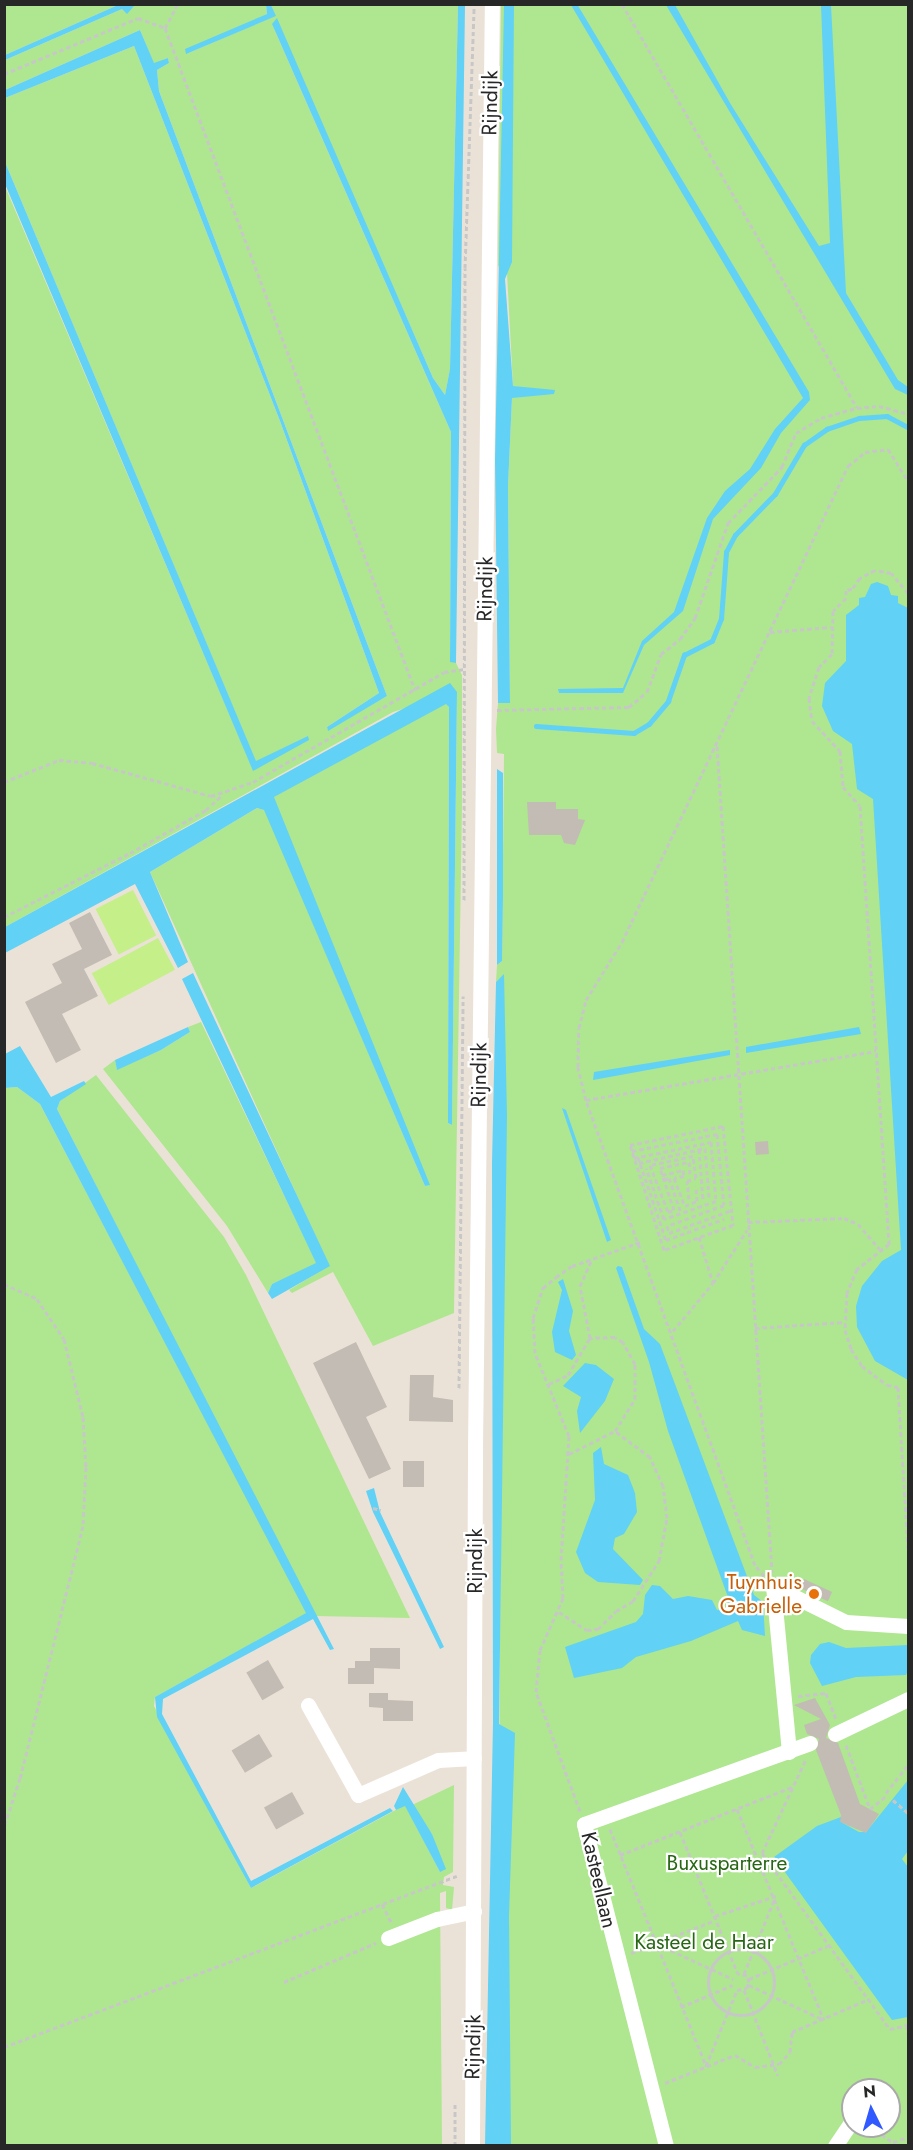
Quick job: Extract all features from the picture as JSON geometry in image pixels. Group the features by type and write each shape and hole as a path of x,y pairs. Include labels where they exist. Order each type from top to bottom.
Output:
{"street":[{"name":"Rijndijk","path":"471,2145 492,4"},
{"path":"773,1586 830,1616 864,1625 909,1626"},
{"path":"773,1586 781,1698 789,1752"},
{"path":"838,1732 909,1699"},
{"path":"308,1705 358,1795 438,1760 474,1758"},
{"name":"Kasteellaan","path":"666,2145 584,1824 810,1743"},
{"path":"393,1936 474,1911"}],"path":[{"path":"165,28 178,4"},
{"name":"Rijndijk","path":"465,710 465,268 474,4"},
{"path":"622,4 857,408"},
{"path":"4,74 138,18 165,28 415,690"},
{"path":"507,710 629,707 647,692 662,654 680,639 695,618 728,523 782,467 796,433 821,418 857,408 879,405 909,414"},
{"path":"773,1586 755,1565 640,1242 586,1100 576,1048 586,1000 622,942 848,466 866,452 888,449 909,481"},
{"path":"909,593 891,573 875,570 860,578 852,589 846,590 846,598 833,611 832,654 819,667 810,686 809,710 818,730 840,751 843,788 860,806 889,1244 857,1269 847,1293 845,1322 851,1349 862,1366 887,1384 898,1388 909,1549"},
{"path":"770,632 831,627"},
{"path":"4,782 59,760 92,763 211,796 224,793 271,772 444,672 465,669"},
{"path":"717,745 773,1586"},
{"path":"4,917 206,810 224,793"},
{"path":"586,1100 876,1051"},
{"path":"636,1157 664,1250 733,1225 723,1126 630,1145 639,1162 666,1240 724,1219"},
{"path":"632,1152 717,1134 724,1205 667,1226 669,1233 732,1210"},
{"path":"636,1157 711,1142 717,1201 664,1219 646,1168"},
{"path":"639,1162 705,1148 709,1197"},
{"path":"699,1149 703,1200"},
{"path":"689,1199 687,1181 696,1178 693,1156 650,1165 668,1212 674,1210 660,1168 689,1162 690,1174"},
{"path":"662,1175 683,1170 684,1176 674,1178 685,1206 697,1202 696,1185"},
{"path":"664,1180 669,1178 681,1213"},
{"path":"748,1222 844,1218 858,1224 880,1249"},
{"path":"672,1331 713,1283 748,1228"},
{"path":"699,1237 713,1283"},
{"path":"584,1824 536,1692 540,1650 563,1598 561,1560 569,1436 536,1353 535,1303 543,1288 556,1277 592,1258 640,1242"},
{"path":"549,1384 568,1375 590,1338 580,1286 592,1258"},
{"path":"4,1284 37,1299 64,1339 83,1417 86,1467 82,1526 20,1778 4,1827"},
{"path":"755,1328 845,1322"},
{"path":"568,1454 615,1431 635,1399 635,1364 623,1342 615,1337 590,1338"},
{"path":"559,1611 587,1630 598,1629 642,1592 659,1561 667,1518 663,1486 650,1457 615,1431"},
{"path":"373,1508 381,1510"},
{"path":"781,1698 826,1693 838,1732 870,1809 887,1794 909,1765"},
{"path":"759,1857 794,1786 810,1743"},
{"path":"620,1855 794,1786"},
{"path":"893,1800 909,1814"},
{"path":"737,1809 776,1896 824,2020"},
{"path":"606,1817 706,2066"},
{"path":"680,1832 738,1974"},
{"path":"762,1853 890,2029 908,2025 909,2034"},
{"path":"4,2048 457,1876"},
{"path":"618,1959 776,1896"},
{"path":"744,1974 776,1896"},
{"path":"284,1982 393,1936 382,1904"},
{"path":"656,1944 733,1979"},
{"path":"749,1978 830,1945"},
{"path":"729,1952 753,1952 771,1969 771,1995 753,2012 729,2012 711,1995 711,1969 729,1952"},
{"path":"738,1974 744,1974 749,1978 749,1985 744,1990 738,1990 733,1985 733,1979 738,1974"},
{"path":"681,2007 733,1985"},
{"path":"749,1985 824,2020"},
{"path":"706,2066 738,1990"},
{"path":"744,1990 778,2076"},
{"path":"652,2088 735,2055 755,2067 774,2066 789,2052 792,2032 869,1999"},
{"path":"887,2138 893,2142 909,2137"}],"green space":[{"path":"5,5 118,5 5,55"},
{"path":"135,5 266,5 267,14 186,54 275,16 271,5 458,5 450,370 445,395 433,378 325,131 272,24 451,432 450,661 456,663 462,675 454,1313 373,1346 333,1272 292,1293 289,1290 329,1266 150,872 257,808 265,810 425,1186 429,1185 273,797 446,703 449,707 448,1123 452,1125 457,692 393,712 5,927 4,184 253,770 308,737 256,762 5,162 5,98 134,46 280,421 379,693 327,727 328,730 387,696 159,91 157,70 169,63 168,58 154,64 140,30 5,90 5,60 122,9 127,13"},
{"name":"Kasteel de Haar","path":"501,5 908,5 908,2145 497,2145 504,975 496,982 497,965 502,961 504,754 497,753 496,729 498,703 510,702 508,486 512,398 518,387 513,386 507,273 500,264 498,267"},
{"path":"133,890 156,935 119,955 96,909"},
{"path":"158,938 175,970 109,1005 92,973"},
{"path":"201,1022 317,1264 272,1284 268,1293 227,1226 103,1069 115,1060 117,1069 161,1050 190,1032 188,1027"},
{"path":"96,1075 224,1237 246,1275 410,1618 315,1616 57,1109 60,1101"},
{"path":"17,1087 40,1104 307,1613 155,1697 154,1706 251,1888 405,1805 440,1872 432,1834 412,1805 454,1785 453,1872 444,1877 443,1885 454,1887 452,1910 446,1908 446,1891 440,1893 442,2145 5,2146 4,1088"}],"water":[{"path":"514,4 512,262 505,279 513,386 555,390 554,394 512,398 508,486 510,703 498,703 495,461 504,5"},
{"path":"577,4 809,392 810,400 781,433 761,468 713,519 683,611 644,645 623,693 559,693 558,689 623,688 642,641 674,612 707,518 725,491 750,469 775,429 803,398 571,5"},
{"path":"118,5 135,5 127,14 122,9 5,60 5,55"},
{"path":"266,5 271,5 276,16 186,54 185,49 267,14"},
{"path":"458,5 465,5 456,663 450,662 451,432 272,24 277,18 433,378 445,395 450,369"},
{"path":"666,5 675,5 730,103 819,246 830,243 821,5 831,5 846,293 898,380 908,387 908,395 895,389"},
{"path":"140,30 154,63 168,58 169,63 157,70 159,91 387,696 328,731 327,727 379,693 280,421 134,46 5,98 5,90"},
{"path":"5,162 256,761 308,736 309,740 253,771 5,184"},
{"path":"877,582 888,586 891,595 898,596 898,603 908,608 908,1380 875,1361 857,1327 856,1306 862,1286 882,1261 901,1250 873,799 857,789 852,744 833,731 822,706 825,683 846,661 846,615 859,605 859,598 865,597 871,584"},
{"path":"450,683 457,692 452,1125 448,1123 449,707 446,704 274,797 430,1185 425,1186 264,810 257,808 150,872 188,962 178,968 135,884 5,953 5,927"},
{"path":"497,769 503,773 503,896 502,961 497,965"},
{"path":"193,973 330,1266 272,1299 268,1293 272,1284 316,1263 182,979"},
{"path":"504,974 507,1116 499,1724 515,1733 509,1916 511,2145 485,2146 493,1722 492,1163 496,982"},
{"path":"188,1027 190,1032 161,1050 117,1070 115,1060"},
{"path":"859,1027 861,1034 746,1053 746,1047"},
{"path":"20,1046 51,1097 84,1081 86,1084 60,1101 57,1109 334,1649 330,1650 313,1619 163,1699 162,1714 251,1881 390,1808 393,1811 251,1888 157,1717 155,1697 306,1613 40,1104 17,1087 5,1088 5,1054"},
{"path":"730,1050 730,1055 593,1080 594,1072"},
{"path":"562,1108 566,1110 611,1240 607,1242"},
{"path":"622,1267 644,1329 660,1344 754,1595 763,1602 765,1636 742,1630 738,1621 691,1641 636,1657 622,1668 574,1678 565,1647 636,1622 643,1614 645,1595 652,1585 660,1586 673,1599 688,1596 712,1600 717,1610 727,1609 729,1600 668,1431 649,1362 616,1268"},
{"path":"563,1279 573,1311 569,1331 576,1355 572,1360 555,1352 552,1332 562,1290 558,1282"},
{"path":"585,1363 596,1365 614,1379 605,1401 580,1433 577,1411 581,1397 563,1386"},
{"path":"601,1447 604,1464 628,1475 635,1493 637,1512 624,1534 615,1538 613,1549 643,1580 640,1585 598,1582 585,1573 576,1552 595,1500 593,1453"},
{"path":"374,1488 380,1512 444,1647 440,1649 373,1512 366,1491"},
{"path":"829,1642 846,1648 908,1645 908,1670 906,1675 856,1677 822,1686 810,1663 811,1655 820,1644"},
{"path":"908,1780 908,1851 902,1859 908,1867 908,2017 892,2020 774,1857 817,1826 841,1817 841,1822 859,1832 866,1832"},
{"path":"403,1787 432,1834 446,1869 440,1872 405,1806 396,1810 394,1806"}],"building":[{"path":"527,802 556,802 556,809 578,809 578,819 585,820 575,845 564,843 561,835 529,835"},
{"path":"90,912 112,955 84,969 98,996 62,1014 81,1050 56,1063 25,1002 62,983 52,964 82,949 69,923"},
{"path":"768,1141 769,1154 756,1155 755,1142"},
{"path":"356,1342 387,1407 366,1417 391,1469 369,1479 313,1363"},
{"path":"410,1375 434,1375 433,1397 453,1400 453,1422 409,1421"},
{"path":"403,1461 424,1461 424,1487 403,1487"},
{"path":"804,1579 832,1592 828,1601 800,1588"},
{"path":"370,1648 400,1648 400,1669 374,1668 374,1684 348,1684 348,1668 355,1668 355,1661 370,1661"},
{"path":"268,1660 284,1688 262,1700 246,1672"},
{"path":"369,1693 388,1693 388,1700 413,1701 413,1721 383,1721 383,1708 369,1707"},
{"path":"815,1698 830,1725 826,1738 838,1743 860,1804 879,1814 866,1833 840,1822 841,1815 816,1750 819,1739 807,1734 804,1725 821,1719 794,1705"},
{"path":"259,1734 272,1756 245,1773 232,1750"},
{"path":"292,1792 304,1814 276,1829 264,1808"}],"waterway":[{"path":"536,726 634,733 649,724 668,701 684,655 712,641 721,619 726,552 735,535 775,494 804,445 827,429 859,418 887,416 908,427"}],"place":[{"name":"Tuynhuis Gabrielle","path":"814,1594"}],"park label":[{"name":"Buxusparterre","path":"727,1863"}]}
